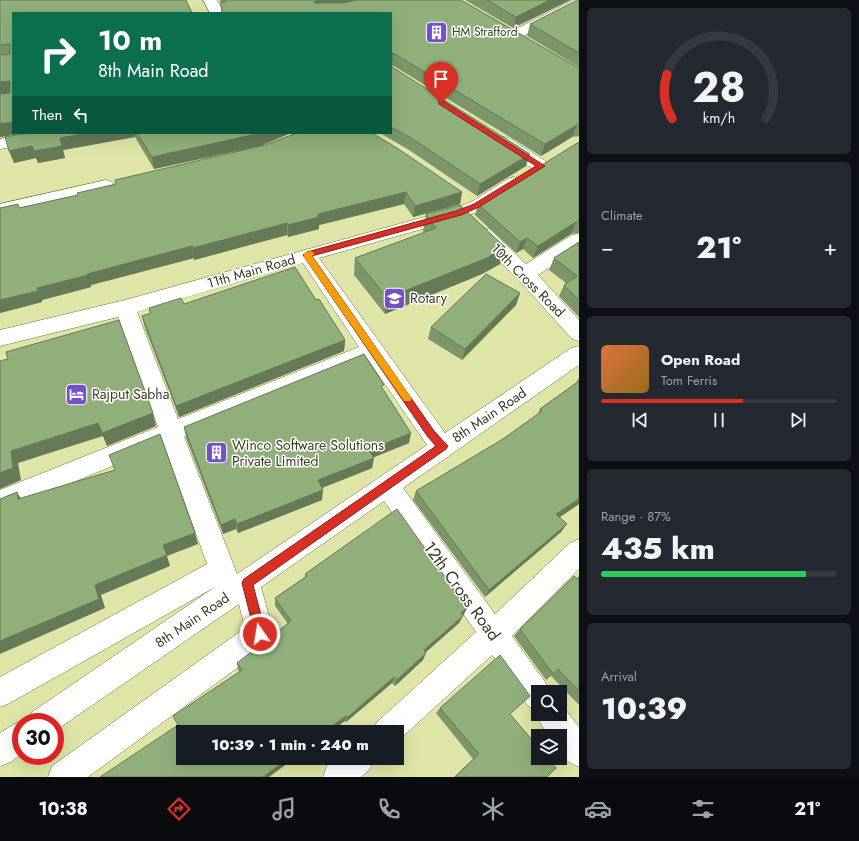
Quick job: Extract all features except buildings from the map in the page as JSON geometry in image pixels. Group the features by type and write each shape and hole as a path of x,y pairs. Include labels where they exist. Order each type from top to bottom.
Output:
{"street":[{"path":"210,0 216,12"},
{"path":"513,36 579,2"},
{"path":"499,28 526,44"},
{"name":"11th Main Road","path":"0,338 125,308 307,255 467,205 547,162 489,133"},
{"path":"0,144 59,134"},
{"path":"0,210 125,182"},
{"name":"10th Cross Road","path":"467,205 525,274 579,333"},
{"path":"525,274 579,240"},
{"path":"307,255 431,434 443,446"},
{"path":"63,777 260,634 239,588 222,569 125,308"},
{"path":"0,501 374,350"},
{"name":"8th Main Road","path":"55,713 579,354"},
{"name":"12th Cross Road","path":"387,485 531,687"},
{"path":"395,725 493,635 579,551"},
{"path":"0,693 222,569"},
{"path":"556,721 579,752"},
{"path":"0,751 12,742"},
{"path":"338,777 351,765"}],"slow traffic":[{"path":"311,254 307,255 407,398"}],"place":[{"name":"HM Strafford","path":"436,32"},
{"name":"Rotary","path":"394,298"},
{"name":"Rajput Sabha","path":"77,394"},
{"name":"Winco Software Solutions Private Limited","path":"216,453"}],"route":[{"path":"260,634 248,583 443,446 431,434 307,255 459,213 477,206 541,166 441,103"}]}
